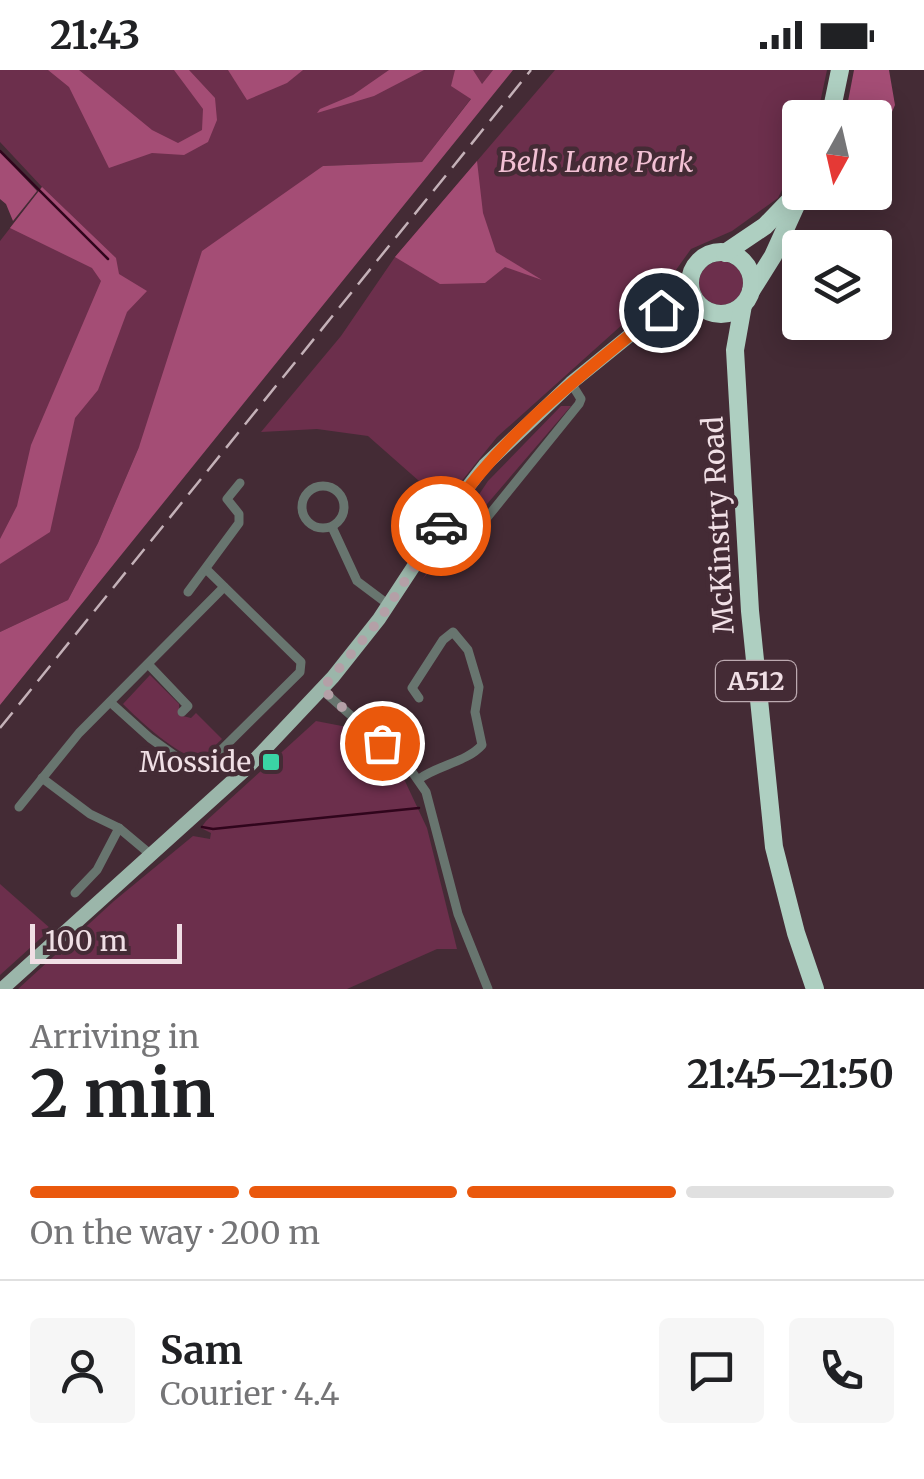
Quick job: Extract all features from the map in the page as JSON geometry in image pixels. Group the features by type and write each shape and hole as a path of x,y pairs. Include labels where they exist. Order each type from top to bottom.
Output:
{"highway":[{"path":"834,100 840,70"},
{"path":"725,252 782,210"},
{"path":"747,298 752,280 743,262 725,252 715,252 698,262 690,278 692,295 708,311 724,314 747,298 774,256 793,210"},
{"name":"McKinstry Road","path":"747,298 735,350 750,611 774,847 796,933 816,989"},
{"name":"McKinstry Road","path":"708,311 735,350"}],"main road":[{"path":"2,989 248,767 322,689 388,605 485,465 571,382 661,310 690,278"},
{"path":"661,310 708,311"}],"street":[{"path":"471,558 461,555 464,546 579,404 581,399 571,382"},
{"path":"188,592 240,523 239,514 227,499 240,483"},
{"path":"312,488 332,488 342,497 342,517 332,526 314,527 304,518 301,504 312,488"},
{"path":"332,526 357,581 388,605"},
{"path":"110,702 150,738 195,770 204,767 300,672 301,662 206,569"},
{"path":"19,808 110,702 224,587"},
{"path":"400,684 416,693 459,618"},
{"path":"419,779 431,770 476,753 482,745 475,712 480,687 468,650 453,632"},
{"path":"148,664 188,706 182,712"},
{"path":"322,689 419,779 435,815 461,924 488,989"},
{"path":"42,778 90,814 119,828 150,854"},
{"path":"75,892 97,870 119,828"}],"green space":[{"path":"0,70 493,70 422,162 323,166 139,447 98,543 68,600 0,632 0,241 42,187 0,142"},
{"name":"Bells Lane Park","path":"555,70 827,70 821,100 782,100 782,190 778,198 732,231 691,249 663,288 497,437 444,503 368,436 317,429 261,432 341,336 395,257"},
{"path":"721,261 736,268 743,283 736,298 721,305 706,298 699,283 706,268"},
{"path":"561,406 571,406 422,580 488,481"},
{"path":"150,675 179,704 179,715 191,718 196,713 222,739 202,758 172,746 123,704"},
{"path":"316,721 347,727 404,779 427,828 457,949 437,949 347,989 18,989 114,901 193,836 210,839 211,833 201,828 206,821"},
{"path":"0,884 51,929 0,975"}],"shaded area":[{"path":"48,70 79,70 152,130 178,143 202,130 203,109 174,70 189,70 215,98 217,120 208,142 184,155 152,153 109,168 69,87"},
{"path":"228,70 303,70 287,83 247,100"},
{"path":"389,70 424,70 374,96 317,113 353,95"},
{"path":"455,70 473,70 482,84 493,70 513,70 0,705 0,632 68,600 98,543 139,447 202,251 323,166 422,162 471,99 451,86"},
{"path":"854,70 889,70 895,105 892,112 892,100 848,100"},
{"path":"0,152 37,191 13,221 0,199"},
{"path":"477,161 483,213 496,252 542,280 505,267 485,283 440,284 395,257"},
{"path":"42,187 116,258 119,274 147,291 127,312 98,390 75,418 50,532 0,564 0,539 17,506 31,445 101,281 92,268 10,228"}],"waterway":[{"path":"0,151 108,259"},
{"path":"202,827 419,808"}],"railway":[{"path":"0,728 531,70"}],"way so far":[{"path":"382,743 322,689 380,619 441,526"}],"place":[{"name":"Mosside","path":"271,762"}],"route":[{"path":"441,526 485,465 517,432 571,382 661,310"}]}
